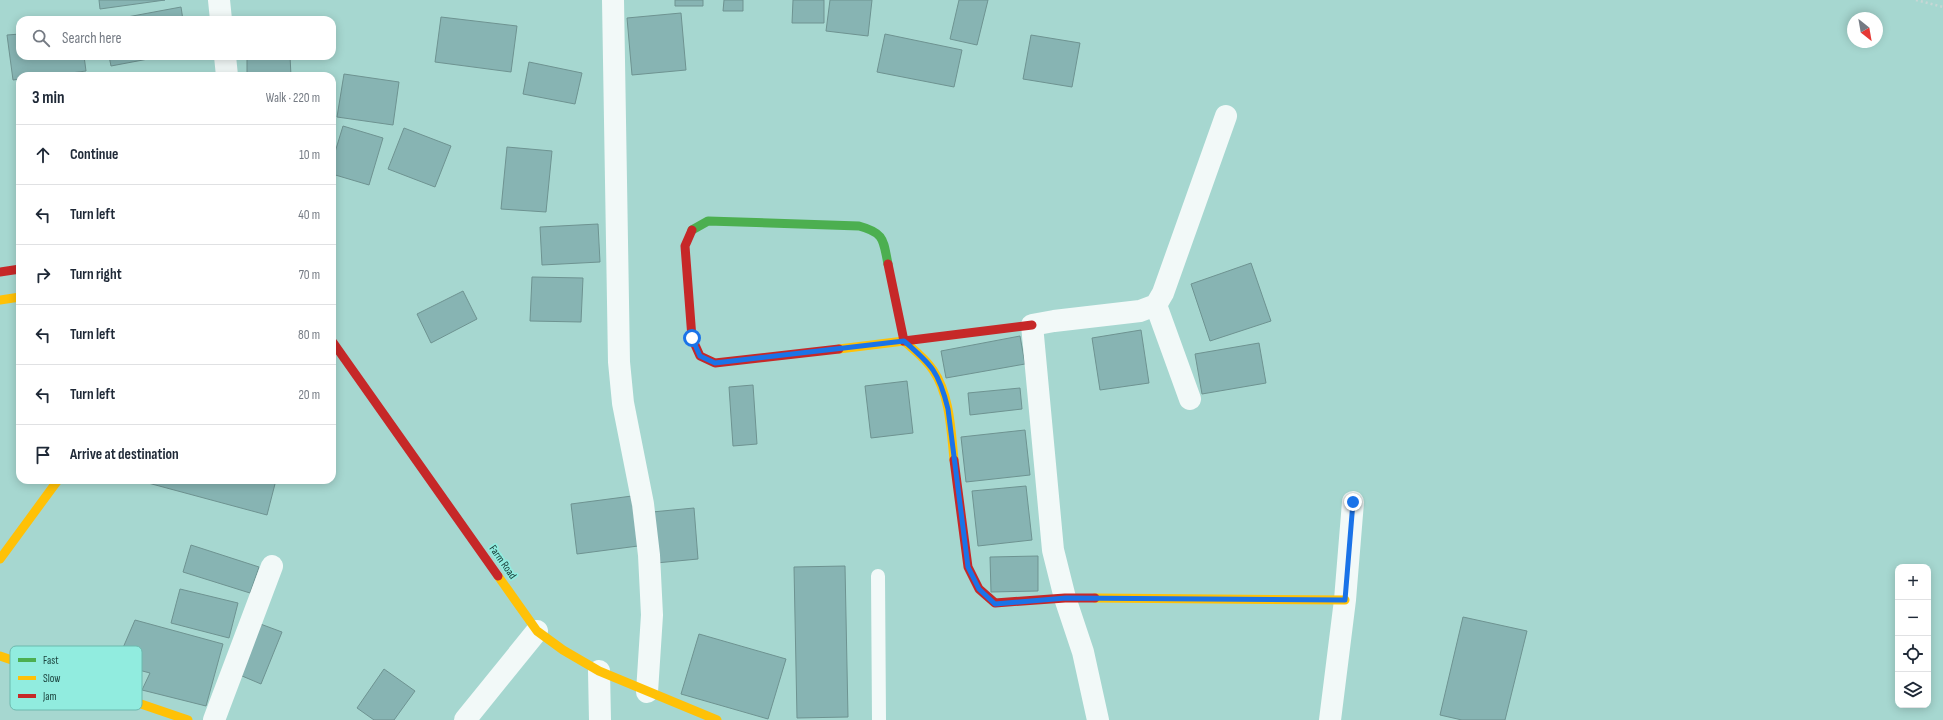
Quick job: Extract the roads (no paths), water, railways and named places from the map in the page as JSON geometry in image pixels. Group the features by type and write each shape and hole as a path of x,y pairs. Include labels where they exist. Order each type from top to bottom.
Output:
{"street":[{"path":"219,0 221,16"},
{"path":"614,0 619,362 624,403 643,504 649,555 652,615 646,692"},
{"path":"225,60 226,72"},
{"path":"1226,116 1163,293 1156,305 1140,311 904,341 715,363 700,356 692,338 685,246 691,230 708,221 859,226 874,230 883,240 904,341 929,363 942,386 948,409 968,567 979,589 995,604 1066,598 1345,600"},
{"path":"0,272 16,270"},
{"path":"0,300 16,298"},
{"path":"1156,305 1190,398"},
{"path":"1032,325 1053,550 1066,598 1084,652 1098,720"},
{"name":"Farm Road","path":"336,347 537,631 563,650 599,671 646,692 718,720"},
{"path":"0,559 55,484"},
{"path":"1330,720 1345,600 1353,502"},
{"path":"214,720 272,566"},
{"path":"465,720 537,631"},
{"path":"0,656 10,659"},
{"path":"599,671 600,720"},
{"path":"142,704 188,720"}],"lane":[{"path":"878,576 879,720"}]}
